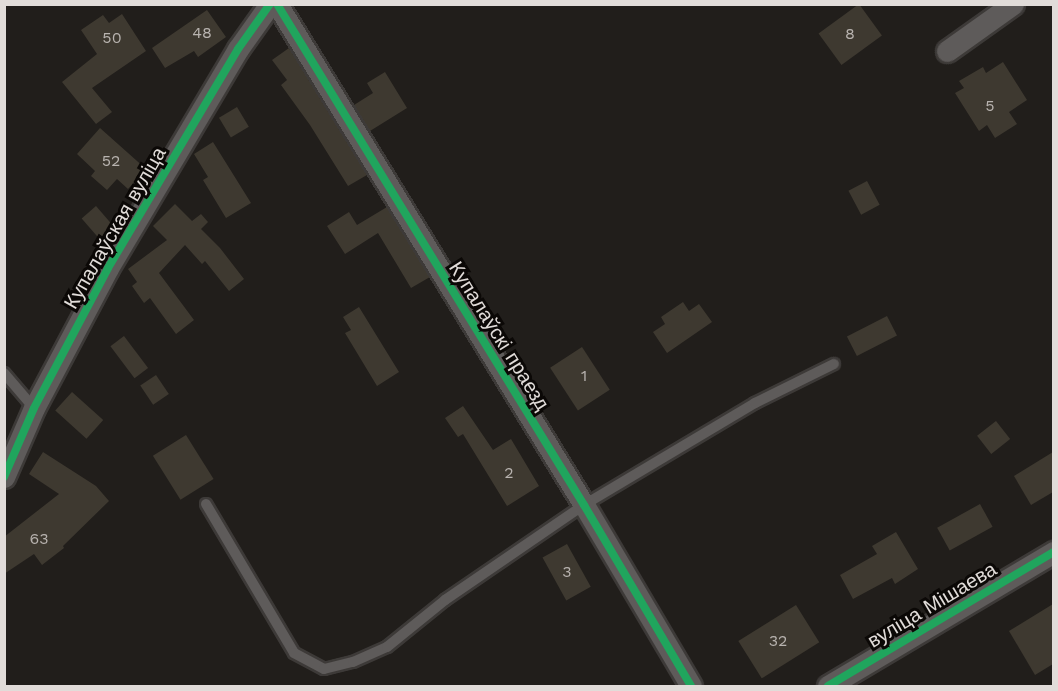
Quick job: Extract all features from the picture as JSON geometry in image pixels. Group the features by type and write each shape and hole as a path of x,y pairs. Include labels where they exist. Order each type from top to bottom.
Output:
{"street":[{"name":"Купалаўская вуліца","path":"4,477 34,408 108,268 238,49 270,4"},
{"name":"Купалаўскі праезд","path":"277,4 584,505 691,687"},
{"path":"947,51 1013,4"},
{"name":"вуліца Мішаева","path":"828,687 1053,552"}],"lane":[{"path":"206,504 294,653 324,669 352,662 387,647 445,600 584,505 755,403 834,364"},
{"path":"4,373 34,408"}],"building":[{"path":"859,4 882,36 841,65 819,33"},
{"path":"207,10 226,37 198,57 194,51 165,68 152,48"},
{"path":"122,14 146,51 92,88 112,112 96,124 62,82 97,54 81,30 103,15 109,23"},
{"path":"289,48 367,175 348,186 310,125 281,85 287,80 272,60"},
{"path":"1003,62 1027,100 1009,112 1017,124 995,138 987,125 979,131 955,93 964,88 959,81 983,67 986,73"},
{"path":"385,72 407,108 370,131 354,105 373,93 367,83"},
{"path":"237,107 249,127 231,138 219,118"},
{"path":"100,128 146,169 128,189 117,179 107,190 91,176 95,171 77,154"},
{"path":"213,142 251,203 226,218 203,180 208,177 194,154"},
{"path":"867,181 880,205 861,215 848,191"},
{"path":"175,204 192,221 201,214 208,222 201,229 220,248 244,279 229,291 205,261 202,264 185,245 159,273 194,320 176,334 150,298 144,303 132,286 137,282 128,269 167,240 153,226"},
{"path":"96,206 115,228 101,240 82,218"},
{"path":"387,207 430,277 411,288 378,233 345,254 327,226 349,212 357,225"},
{"path":"683,302 689,311 699,304 712,322 667,353 653,332 665,324 661,317"},
{"path":"359,307 399,372 377,386 345,333 351,330 343,317"},
{"path":"887,316 897,336 857,356 847,336"},
{"path":"124,336 148,368 134,378 110,346"},
{"path":"582,347 610,390 578,410 550,368"},
{"path":"156,375 169,394 153,405 140,386"},
{"path":"72,392 103,420 86,439 55,411"},
{"path":"463,406 493,450 511,439 539,486 507,506 463,434 458,437 445,418"},
{"path":"996,421 1010,439 991,454 977,436"},
{"path":"186,435 214,479 180,500 153,456"},
{"path":"43,452 96,486 109,501 63,546 64,548 42,565 34,554 4,574 4,537 59,494 29,474"},
{"path":"1053,452 1053,492 1031,505 1014,476"},
{"path":"980,504 993,527 950,550 937,528"},
{"path":"896,532 918,569 895,584 892,578 853,599 840,575 877,554 872,546"},
{"path":"567,544 591,587 566,600 543,558"},
{"path":"1053,604 1053,664 1035,675 1009,631"},
{"path":"796,605 819,642 762,678 738,641"}],"cycle path":[{"path":"4,477 34,408 108,268 238,49 270,4"},
{"path":"277,4 584,505 691,686"},
{"path":"828,686 1054,552"}]}
